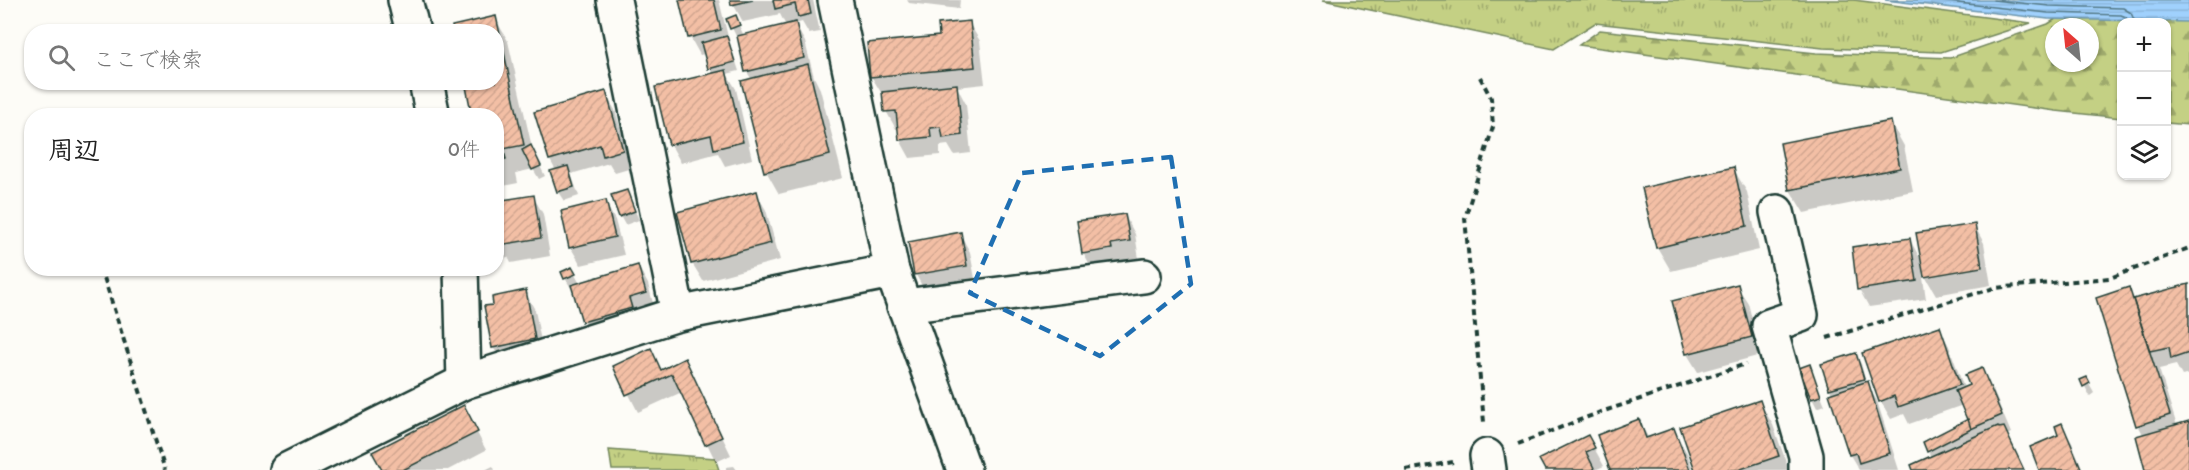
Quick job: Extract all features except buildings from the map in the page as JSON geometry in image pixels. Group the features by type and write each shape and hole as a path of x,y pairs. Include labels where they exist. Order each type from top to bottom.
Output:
{"street":[{"path":"405,0 411,24"},
{"path":"614,0 678,314"},
{"path":"835,0 892,271 964,470"},
{"path":"428,90 431,108"},
{"path":"1777,212 1801,315 1769,326 1806,456 1806,470"},
{"path":"287,470 464,382 678,314 892,271"},
{"path":"461,276 464,382"},
{"path":"904,306 1144,276"}],"path":[{"path":"1480,77 1491,98 1493,127 1465,218 1488,463"},
{"path":"1406,470 1488,463 1598,413 1777,354 1994,288 2110,278 2189,248"},
{"path":"104,276 165,470"}],"highlighted area":[{"path":"1171,157 1191,284 1100,356 970,293 1022,173"}],"green space":[{"path":"1323,0 1854,0 2031,23 1941,52 1823,48 1595,23 1554,49"},
{"path":"2084,1 2189,17 2189,125 2171,123 2171,18 2117,18 2117,118 1579,45 1600,30 1816,53 1950,58 2045,25 2045,72 2099,72 2099,18 2057,18"},
{"path":"609,450 715,458 719,470 612,470"}],"water":[{"path":"1885,0 2189,0 2189,22 2171,22 2171,18 2117,18 2117,20 2099,20 2099,18 2045,19"}]}
